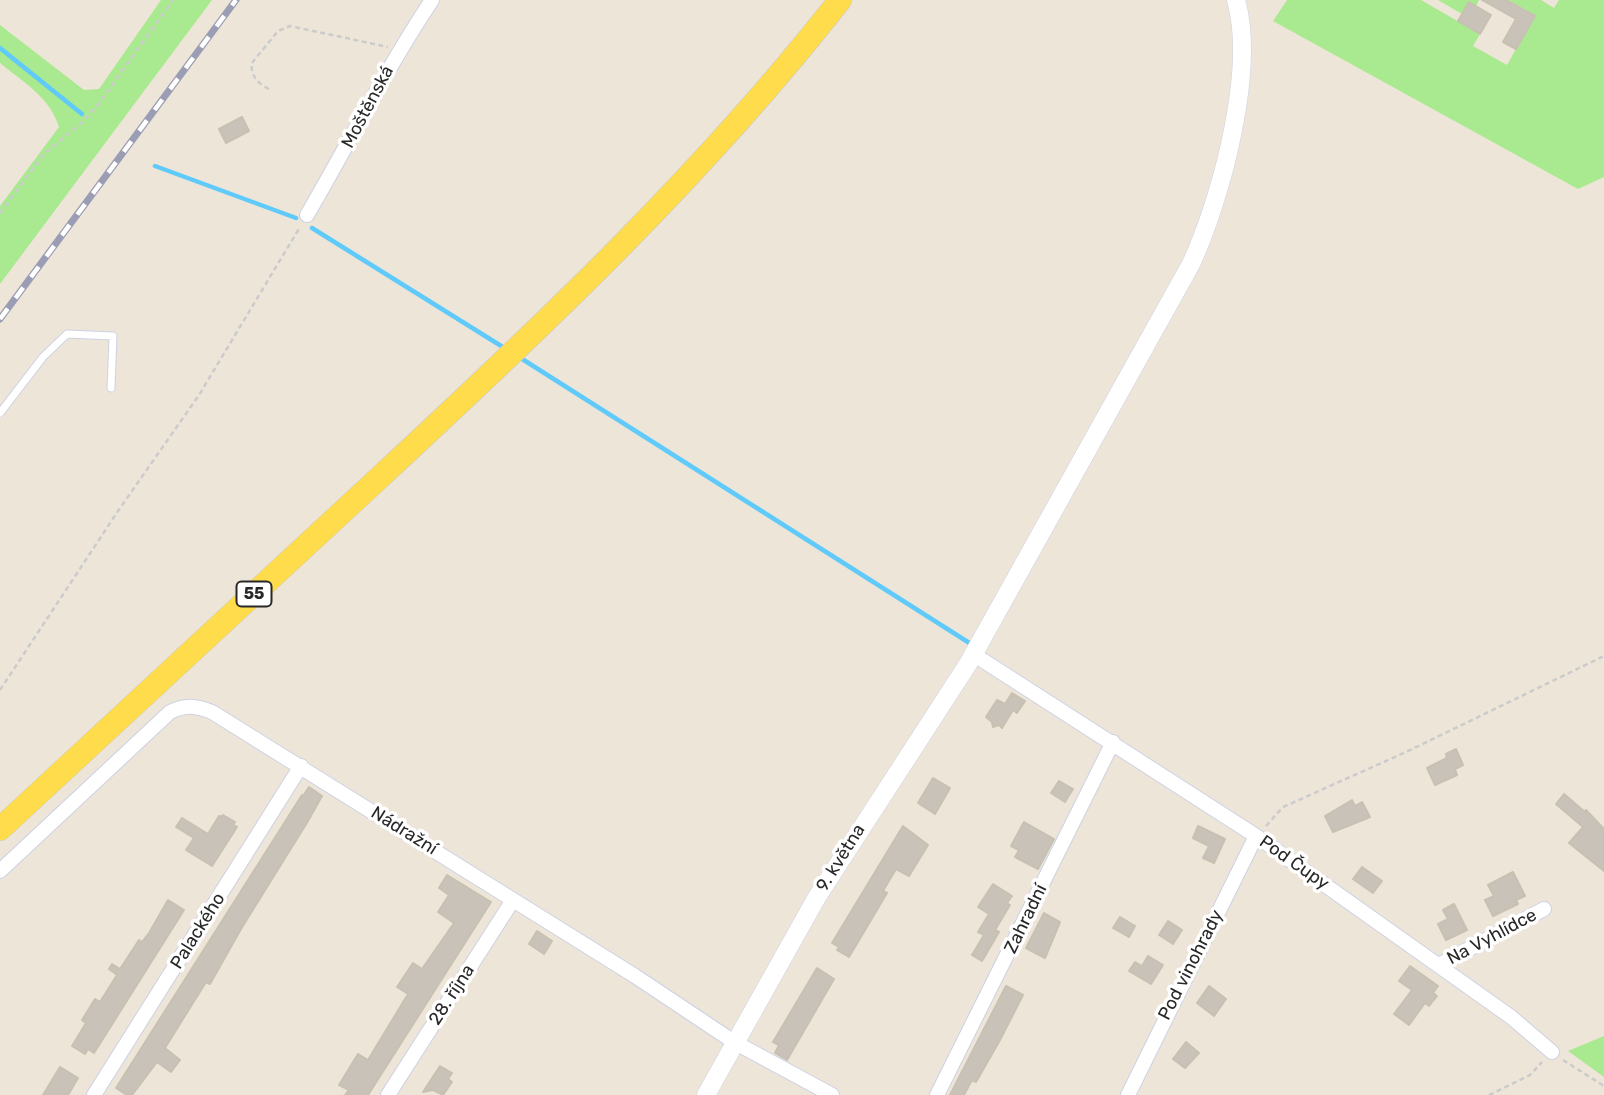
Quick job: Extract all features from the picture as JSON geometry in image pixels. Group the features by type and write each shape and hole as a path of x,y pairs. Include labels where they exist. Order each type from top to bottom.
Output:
{"main road":[{"name":"55","path":"0,829 514,352 671,196 761,95 840,0"}],"street":[{"name":"Moštěnská","path":"307,215 397,52 432,0"},
{"name":"9. května","path":"706,1095 836,866 988,629 1202,240 1222,177 1239,90 1242,30 1236,0"},
{"name":"Pod Čupy","path":"973,654 1256,836 1511,1017 1552,1052"},
{"name":"Nádražní","path":"0,871 170,712 182,707 196,706 212,712 301,766 635,976 734,1042 832,1095"},
{"name":"Zahradní","path":"937,1095 1112,742"},
{"name":"Palackého","path":"94,1095 301,766"},
{"name":"Pod vinohrady","path":"1128,1095 1256,836"},
{"name":"28. října","path":"393,1093 513,900"},
{"name":"Na Vyhlídce","path":"1439,965 1544,909"}],"lane":[{"path":"0,413 43,357 67,334 113,336 111,388"}],"path":[{"path":"0,213 43,155 97,106 173,0"},
{"path":"269,89 253,77 251,64 278,31 290,26 373,42 397,52"},
{"path":"0,691 118,511 199,395 307,215"},
{"path":"1256,836 1283,807 1406,752 1604,656"},
{"path":"1489,1095 1530,1075 1552,1052 1604,1086"}],"green space":[{"path":"161,0 212,0 0,284 0,206 59,127 55,116 42,99 0,63 0,25 84,90 99,89"},
{"path":"1287,0 1421,0 1480,34 1473,46 1507,65 1535,15 1508,0 1541,0 1554,8 1559,0 1604,0 1604,177 1578,189 1273,21"},
{"path":"1438,0 1479,0 1476,6 1469,2 1462,14"},
{"path":"1604,1036 1604,1077 1568,1051"}],"building":[{"path":"1482,0 1506,0 1535,16 1516,49 1503,42 1516,19"},
{"path":"1469,2 1491,15 1480,34 1458,21"},
{"path":"242,117 249,131 226,143 219,129"},
{"path":"1012,693 1025,701 1017,713 1013,710 1002,728 999,725 993,727 986,717 997,700 1005,704"},
{"path":"1456,749 1463,765 1455,769 1457,775 1435,785 1427,768 1447,758 1446,754"},
{"path":"933,778 950,788 935,814 918,803"},
{"path":"1059,781 1073,789 1065,802 1051,793"},
{"path":"309,787 322,796 210,984 206,982 165,1048 180,1060 171,1072 157,1062 132,1095 127,1095 116,1088"},
{"path":"1564,794 1585,812 1586,810 1604,829 1604,871 1569,843 1583,827 1556,804"},
{"path":"1352,800 1355,806 1362,802 1370,817 1333,832 1325,816"},
{"path":"223,815 235,822 233,825 237,827 212,866 186,850 194,838 176,827 182,818 208,834 219,816"},
{"path":"1024,822 1054,839 1038,869 1015,857 1019,850 1011,846"},
{"path":"903,826 928,845 909,876 896,869 883,891 887,893 849,957 837,950 839,947 832,943"},
{"path":"1198,826 1225,839 1214,863 1203,858 1209,846 1193,838"},
{"path":"1362,867 1382,881 1373,893 1353,879"},
{"path":"1513,872 1525,896 1516,900 1518,904 1493,916 1485,900 1494,896 1488,885"},
{"path":"447,875 491,902 368,1095 345,1095 349,1090 339,1085 358,1054 368,1060 408,994 397,987 413,963 422,969 454,923 438,912 449,895 439,888"},
{"path":"993,884 1012,896 1007,903 1010,905 995,930 999,932 982,961 972,955 984,935 978,932 989,914 978,907"},
{"path":"168,900 184,910 94,1053 88,1049 85,1054 72,1046 86,1023 82,1020 95,999 100,1002 117,975 109,969 112,964 120,969 139,940 142,942 149,933"},
{"path":"1454,904 1467,930 1446,940 1438,924 1448,919 1443,910"},
{"path":"1044,913 1060,922 1045,958 1026,948"},
{"path":"1120,917 1135,926 1129,937 1113,928"},
{"path":"1168,921 1182,930 1173,944 1159,935"},
{"path":"537,931 552,941 544,954 529,944"},
{"path":"1148,956 1163,965 1151,984 1129,971 1135,962 1142,966"},
{"path":"1410,966 1438,986 1433,993 1437,996 1429,1006 1425,1003 1409,1025 1394,1014 1412,990 1399,981"},
{"path":"817,968 834,979 787,1060 775,1053 779,1045 773,1042"},
{"path":"1006,986 1023,995 1000,1040 976,1082 972,1080 964,1095 950,1095"},
{"path":"1209,986 1226,999 1214,1016 1197,1003"},
{"path":"1186,1042 1199,1053 1185,1068 1173,1059"},
{"path":"440,1066 452,1073 448,1079 452,1082 443,1095 433,1090 423,1092"},
{"path":"60,1067 78,1078 68,1095 43,1095"}],"waterway":[{"path":"0,48 82,114"},
{"path":"155,166 296,218"},
{"path":"312,228 506,349"},
{"path":"519,357 971,644"}],"railway":[{"path":"0,319 236,0"}]}
